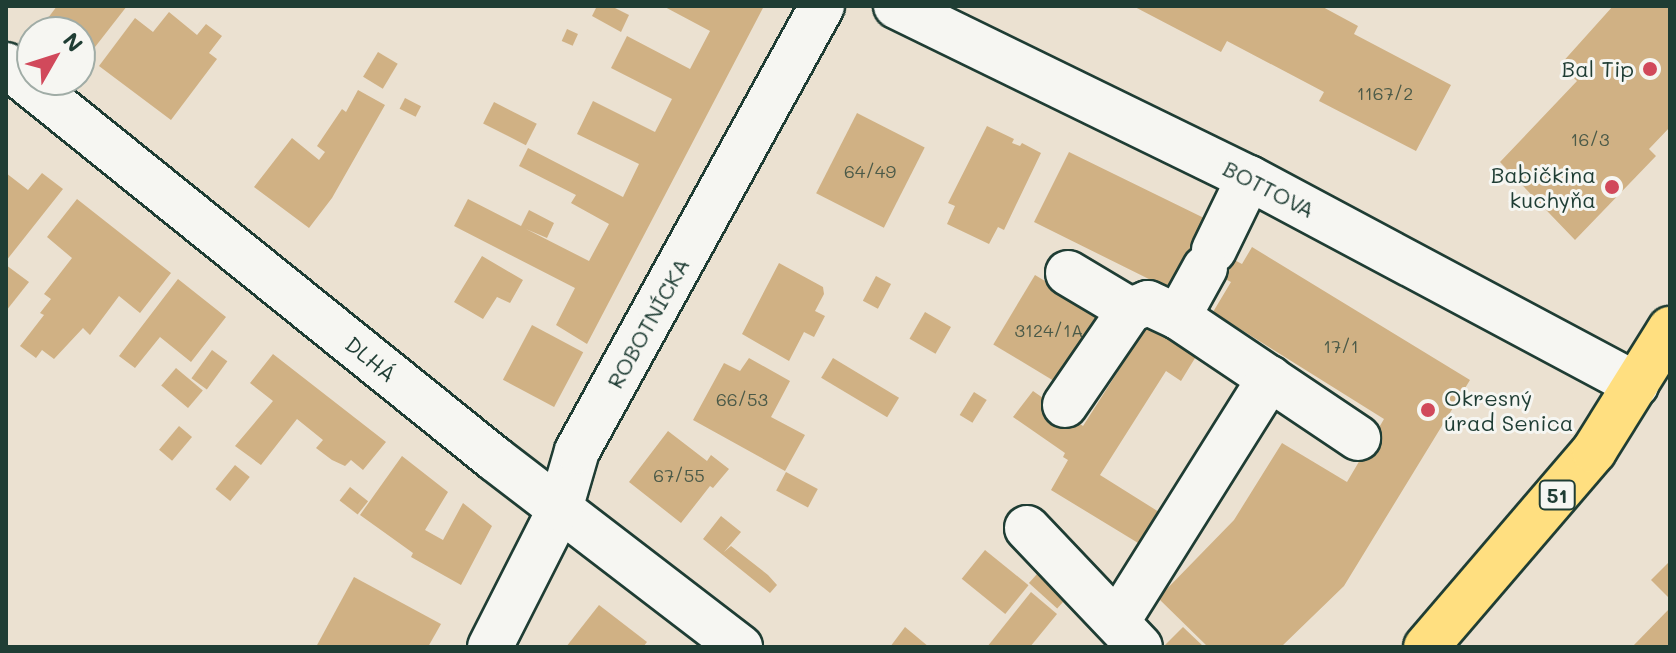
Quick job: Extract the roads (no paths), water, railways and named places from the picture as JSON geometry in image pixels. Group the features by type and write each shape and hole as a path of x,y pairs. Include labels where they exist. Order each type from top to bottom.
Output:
{"main road":[{"name":"51","path":"1426,647 1594,451 1670,329"}],"street":[{"name":"ROBOTNÍCKA","path":"490,647 560,509 577,451 822,6"},
{"name":"BOTTOVA","path":"896,6 1249,178 1636,385"},
{"name":"DLHÁ","path":"6,65 560,509 740,647"},
{"path":"1178,317 1249,178"},
{"path":"1068,273 1130,310"},
{"path":"1065,405 1130,310 1148,303 1178,317 1358,438"},
{"path":"1027,528 1129,634 1270,378"}],"place":[{"name":"Bal Tip","path":"1650,69"},
{"name":"Babičkina kuchyňa","path":"1612,187"},
{"name":"Okresný úrad Senica","path":"1428,410"}]}
